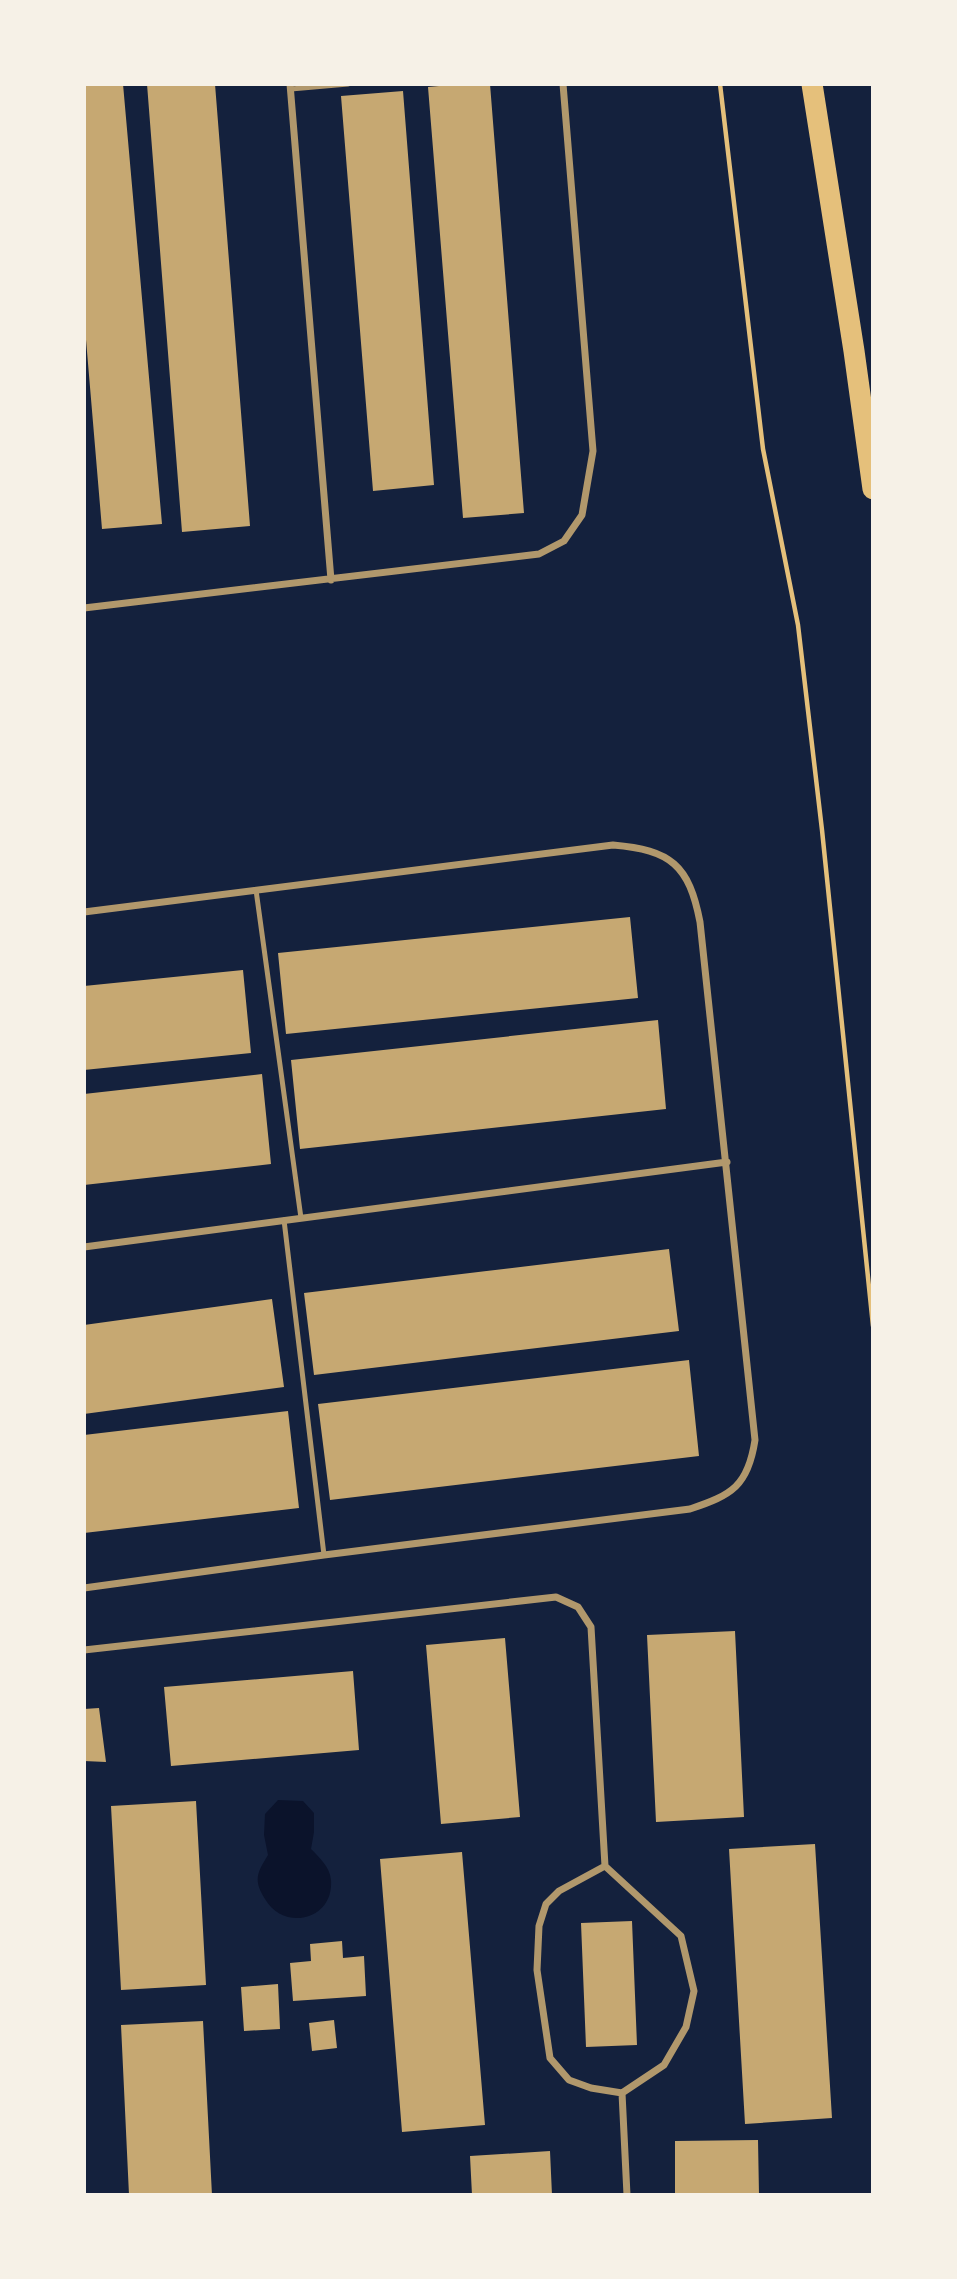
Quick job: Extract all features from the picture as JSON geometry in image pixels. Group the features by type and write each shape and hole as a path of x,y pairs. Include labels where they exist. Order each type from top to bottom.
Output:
{"highway":[{"path":"812,84 873,489"}],"street":[{"path":"84,608 539,554 564,541 582,515 593,452 563,84"},
{"path":"290,87 331,580"},
{"path":"84,912 613,845 636,847 663,855 684,873 695,895 701,922 755,1440 751,1466 738,1486 716,1501 690,1509 84,1588"},
{"path":"84,1247 727,1162"},
{"path":"84,1650 556,1597 578,1607 591,1628 605,1866 681,1936 694,1991 686,2028 664,2065 622,2093 591,2088 569,2080 550,2058 537,1970 539,1926 546,1904 559,1891 605,1866"},
{"path":"622,2093 627,2195"}],"lane":[{"path":"290,87 348,84"},
{"path":"256,890 301,1218"},
{"path":"284,1220 324,1555"}],"path":[{"path":"720,84 763,449 799,625 873,1326"}],"water":[{"path":"278,1800 303,1801 314,1813 311,1849 324,1863 330,1875 330,1894 325,1904 306,1917 284,1916 273,1909 259,1887 259,1872 268,1855 264,1835 265,1814"}],"building":[{"path":"84,84 123,84 162,524 102,529 84,316"},
{"path":"147,84 215,84 250,526 182,532"},
{"path":"490,84 524,513 463,518 428,87"},
{"path":"403,91 434,485 373,491 341,96"},
{"path":"630,917 638,998 286,1034 278,953"},
{"path":"243,970 251,1053 84,1070 84,986"},
{"path":"658,1020 666,1109 300,1149 291,1060"},
{"path":"262,1074 271,1164 84,1185 84,1094"},
{"path":"669,1249 679,1331 314,1375 304,1293"},
{"path":"272,1299 284,1387 84,1414 84,1325"},
{"path":"689,1360 699,1456 330,1500 318,1404"},
{"path":"288,1411 299,1508 84,1533 84,1435"},
{"path":"735,1631 744,1817 656,1822 647,1635"},
{"path":"505,1638 520,1817 441,1824 426,1645"},
{"path":"353,1671 359,1750 171,1766 164,1687"},
{"path":"99,1708 106,1762 84,1761 84,1709"},
{"path":"196,1801 206,1985 121,1990 111,1806"},
{"path":"815,1844 832,2118 745,2124 729,1849"},
{"path":"462,1852 485,2125 402,2132 380,1859"},
{"path":"632,1921 637,2045 586,2047 581,1923"},
{"path":"342,1941 343,1958 364,1956 366,1996 293,2001 290,1963 311,1961 310,1944"},
{"path":"278,1984 280,2029 244,2031 241,1987"},
{"path":"334,2020 337,2048 312,2051 309,2023"},
{"path":"203,2021 212,2195 129,2195 121,2025"},
{"path":"758,2140 759,2195 675,2195 675,2141"},
{"path":"550,2151 552,2195 472,2195 470,2156"}]}
